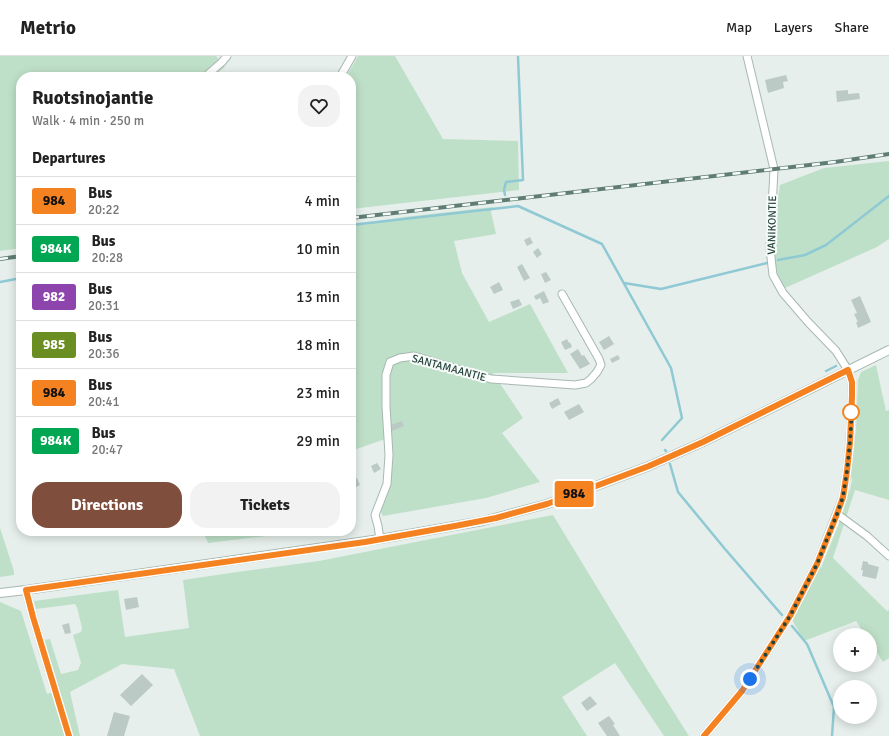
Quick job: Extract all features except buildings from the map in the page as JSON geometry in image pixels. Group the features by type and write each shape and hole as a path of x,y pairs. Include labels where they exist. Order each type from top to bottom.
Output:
{"street":[{"path":"211,72 227,56"},
{"path":"343,72 352,56"},
{"name":"VANIKONTIE","path":"748,56 774,169 770,249 773,275 783,293 836,351 848,370"},
{"name":"SANTAMAANTIE","path":"380,539 375,515 387,484 389,455 386,375 390,362 400,358 414,356 491,379 576,385 586,383 597,372 600,365 600,358 562,294"},
{"path":"0,593 380,539 483,521 547,504 649,466 703,442 889,350"},
{"path":"704,736 742,691 790,616 817,564 837,514 843,497 850,442 852,382 848,370"},
{"path":"837,514 867,536 889,556"},
{"path":"26,590 69,736"}],"green space":[{"path":"0,56 216,56 225,67 218,72 16,72 16,249 0,251"},
{"path":"358,56 395,56 443,139 518,141 519,190 356,208 356,72 349,72"},
{"path":"889,161 889,239 877,247 785,288 783,293 773,275 770,249 780,185 824,168"},
{"path":"493,207 491,212 496,234 454,241 462,273 489,322 530,304 568,373 493,373 523,418 502,433 540,482 486,498 383,516 380,510 391,483 391,437 356,449 356,224"},
{"path":"876,365 886,411 889,410 889,500 855,490 833,558 887,611 889,610 889,658 883,662 877,653 877,628 860,628 856,621 838,628 833,628 833,630 804,641 790,616 817,564 821,568 842,516 850,490 852,480 850,474 856,429 858,380 861,372"},
{"path":"553,515 689,736 664,736 615,663 562,697 587,736 200,736 174,669 122,664 70,692 80,736 0,736 0,602 21,611 47,694 59,690 44,640 50,639 61,674 78,670 81,663 73,635 81,632 82,628 75,604 36,609 34,601 118,590 125,637 189,628 183,580 319,561"},
{"path":"0,528 14,571 14,575 0,577"},
{"path":"205,536 267,536 208,543"}],"waterway":[{"path":"505,195 504,190 506,182 523,180 518,56"},
{"path":"778,260 805,255 826,245 889,196"},
{"path":"356,224 518,206 602,244 671,368 682,418 662,440"},
{"path":"624,283 661,289 767,263"},
{"path":"0,282 16,279"},
{"path":"826,371 836,366"},
{"path":"670,464 678,492 782,615"},
{"path":"792,626 807,644 834,707 832,736"}],"railway":[{"path":"356,217 835,162 889,154"},
{"path":"0,259 16,257"}],"bus line":[{"name":"984","path":"69,736 26,590 365,542 496,518 547,504 649,466 703,442 848,370 852,382 850,442 843,497 837,514 817,564 790,616 742,691 704,736"}],"route":[{"path":"750,679 790,616 817,564 837,514 843,497 847,471 852,410 851,412"}]}
